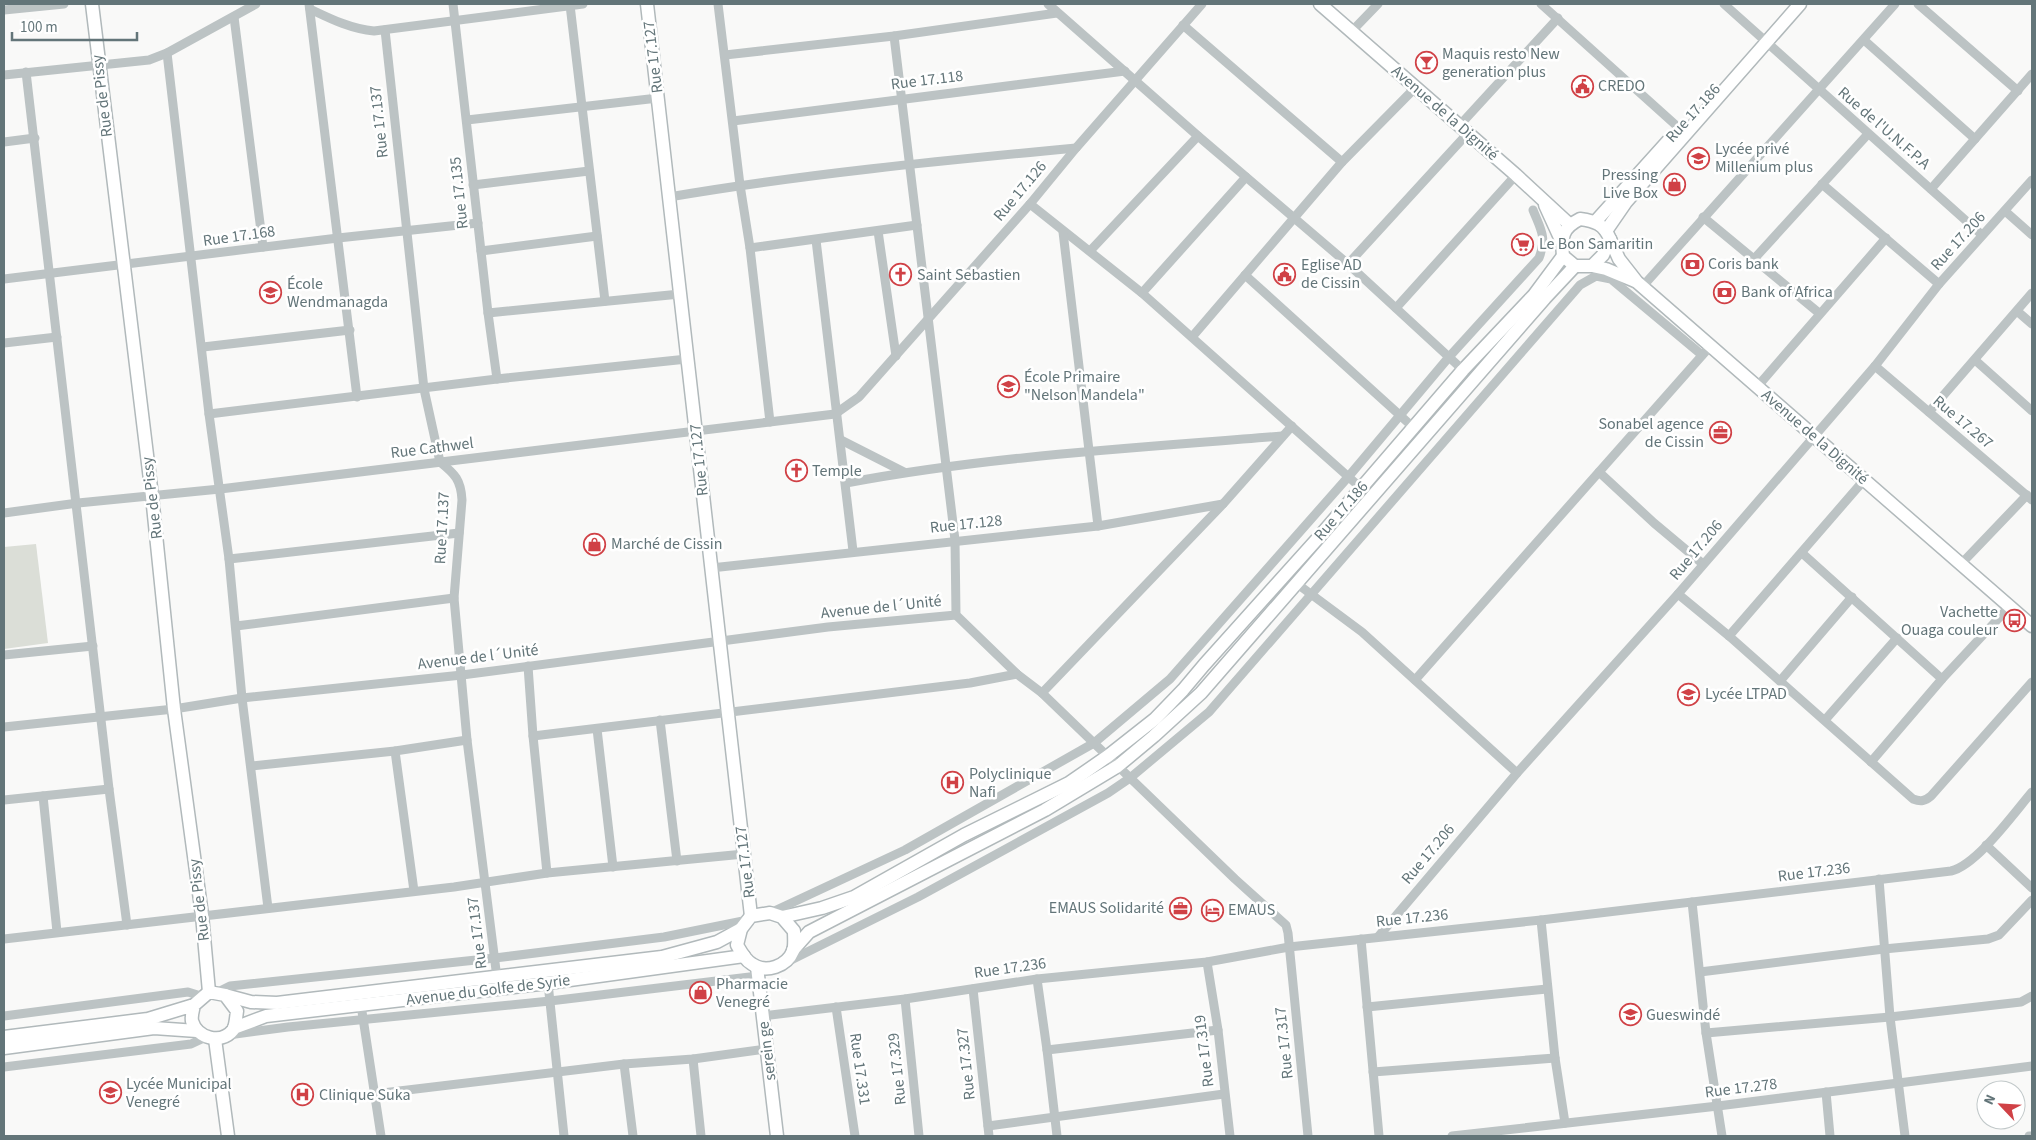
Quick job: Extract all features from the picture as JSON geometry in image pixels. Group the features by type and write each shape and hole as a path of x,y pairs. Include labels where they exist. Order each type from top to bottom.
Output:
{"main road":[{"name":"Rue de Pissy","path":"92,4 152,496 174,709 202,915 210,997 192,1019 206,1036"},
{"name":"Rue 17.127","path":"647,4 744,854 746,922"},
{"name":"Avenue de la Dignité","path":"1320,4 1542,198 1569,224"},
{"name":"Rue 17.186","path":"1596,221 1679,128 1764,38 1789,4"},
{"path":"1592,266 1603,255 1608,235 1626,202 1764,38 1800,4"},
{"path":"1542,198 1561,240 1563,256 1575,266 1592,266 1606,269 1640,284"},
{"path":"1561,240 1569,224 1580,219 1596,221 1608,235"},
{"name":"Avenue de la Dignité","path":"1608,235 1619,260 1640,284 1706,350 1757,387 2032,626"},
{"name":"Rue 17.186","path":"776,915 822,908 854,897 964,834 1069,783 1155,720 1184,690 1204,664 1414,428 1463,370 1534,295 1563,256"},
{"path":"746,922 737,945 751,964 758,971 785,963 793,950 810,932 1045,810 1118,766 1201,693 1575,266"},
{"path":"4,1038 148,1019 210,997 277,1003 662,957 717,942 746,922 776,915 794,931 793,950"},
{"name":"Avenue du Golfe de Syrie","path":"206,1036 231,1032 266,1016 548,983 744,956"},
{"name":"serein ge","path":"758,971 777,1136"},
{"path":"210,997 237,1011 231,1032"},
{"path":"4,1048 154,1028 206,1036 228,1136"}],"street":[{"path":"4,10 64,4"},
{"path":"4,75 148,60 167,53 256,4"},
{"name":"Rue 17.135","path":"454,4 496,380"},
{"path":"310,6 343,24 363,30 384,30 456,19 583,4"},
{"path":"718,4 740,184 750,248 770,422"},
{"path":"1048,4 1198,136 1348,264 1463,370"},
{"name":"Rue 17.126","path":"859,397 1030,204 1076,148 1202,4"},
{"path":"1352,32 1378,4"},
{"path":"1541,4 1679,128"},
{"name":"Rue de l'U.N.F.P.A","path":"1724,4 1982,235"},
{"path":"1640,284 1895,4"},
{"path":"1918,4 2018,91"},
{"path":"310,6 357,397"},
{"path":"570,6 605,301"},
{"path":"725,55 894,36 1057,13"},
{"path":"234,17 263,247"},
{"path":"1348,264 1558,18"},
{"path":"1183,25 1342,162"},
{"name":"Rue 17.137","path":"384,30 424,389 440,462 454,473 461,491 454,598 467,740 497,978"},
{"path":"894,36 954,540 956,615"},
{"path":"1864,40 1975,140"},
{"path":"167,53 229,559 242,698 268,908"},
{"name":"Rue 17.118","path":"733,121 901,98 1124,71"},
{"path":"26,72 78,503 109,789 127,926"},
{"path":"1931,190 2032,74"},
{"path":"1192,337 1342,162 1416,88"},
{"path":"467,120 658,98"},
{"path":"1754,259 1868,134"},
{"path":"1090,251 1198,136"},
{"path":"4,142 35,138"},
{"path":"669,196 740,184 910,163 1076,148"},
{"path":"473,184 589,171"},
{"path":"1396,308 1516,176"},
{"path":"1142,293 1246,177"},
{"name":"Rue 17.206","path":"1378,936 1517,773 1678,594 1875,366 1939,284 2032,180"},
{"path":"1822,184 1939,284"},
{"path":"1030,204 1142,293 1361,488"},
{"path":"776,915 905,850 1094,743 1170,679 1349,476 1449,358 1539,258 1544,237 1532,210"},
{"path":"2005,211 2032,235"},
{"path":"1703,217 1819,313"},
{"name":"Rue 17.168","path":"4,279 338,238 478,223"},
{"path":"750,248 917,225"},
{"path":"878,231 896,356"},
{"path":"1063,232 1098,526"},
{"path":"481,251 597,236"},
{"path":"1757,387 1819,313 1886,238"},
{"path":"816,240 835,414 841,440 853,552"},
{"path":"1245,276 1414,428"},
{"path":"785,963 927,892 1108,793 1130,778 1209,712 1309,594 1580,285 1596,276 1612,279 1706,350 1415,680"},
{"path":"1929,412 2032,293"},
{"path":"488,314 680,294"},
{"path":"2017,310 2032,324"},
{"path":"203,347 350,330"},
{"path":"4,343 57,336"},
{"path":"210,414 687,359"},
{"path":"1975,360 2032,411"},
{"name":"Rue 17.267","path":"1875,366 2029,498"},
{"name":"Rue Cathwel","path":"4,514 78,503 220,489 835,414 859,397"},
{"path":"1042,693 1223,504 1292,426"},
{"path":"846,483 904,472 1089,452 1282,436"},
{"path":"841,440 904,472"},
{"path":"1599,472 1654,523 1703,564"},
{"path":"1729,636 1865,479"},
{"path":"1962,564 2029,498"},
{"name":"Rue 17.128","path":"711,568 954,540 1098,526 1223,504"},
{"path":"229,559 459,533"},
{"path":"1802,553 1942,679"},
{"path":"1296,584 1362,632 1517,773"},
{"path":"1678,594 1729,636 1913,799 1919,801 1925,801 2032,682"},
{"path":"1780,681 1852,597"},
{"path":"236,626 454,598"},
{"path":"1871,762 1942,679 2010,606"},
{"name":"Rue 17.317","path":"956,615 1017,674 1042,693 1234,879 1286,925 1290,947 1308,1136"},
{"name":"Avenue de l´Unité","path":"4,727 101,715 174,709 242,698 462,675 828,627 956,615"},
{"path":"1825,720 1896,638"},
{"path":"4,656 93,646"},
{"path":"528,666 547,873"},
{"path":"533,736 970,683 1017,674"},
{"path":"660,720 677,861"},
{"path":"597,728 613,867"},
{"path":"251,766 467,740"},
{"path":"395,750 414,891"},
{"path":"4,800 109,789"},
{"name":"Rue 17.236","path":"762,1016 904,999 1037,979 1207,962 1290,947 1378,936 1541,920 1958,869 1967,864 1986,845 2032,792"},
{"path":"43,796 57,932"},
{"path":"1986,845 2032,888"},
{"path":"4,938 127,926 202,915 414,891 547,873 744,854"},
{"path":"1879,879 1890,1018 1905,1136"},
{"path":"1700,972 1995,937 2032,900"},
{"path":"1692,902 1706,1033 1722,1136"},
{"path":"1541,920 1555,1058 1565,1123"},
{"path":"4,1016 188,992 210,997 230,986 495,958 664,937 746,922"},
{"path":"1361,939 1379,1136"},
{"name":"Rue 17.319","path":"1207,962 1218,1030 1230,1136"},
{"path":"231,1032 550,1001 758,971"},
{"path":"1037,979 1056,1136"},
{"path":"548,983 564,1136"},
{"name":"Rue 17.327","path":"973,988 989,1136"},
{"path":"1366,1007 1547,989"},
{"path":"1706,1033 1890,1018 2021,1002 2032,996"},
{"name":"Rue 17.329","path":"904,999 919,1136"},
{"path":"361,1004 381,1136"},
{"name":"Rue 17.331","path":"836,1007 854,1136"},
{"path":"1047,1050 1218,1030"},
{"path":"4,1068 191,1044 206,1036"},
{"path":"374,1094 766,1049"},
{"path":"1373,1072 1555,1058"},
{"path":"692,1059 702,1136"},
{"path":"624,1064 633,1136"},
{"name":"Rue 17.278","path":"1452,1136 1519,1132 1565,1123 1718,1106 2032,1066"},
{"path":"1826,1092 1830,1136"},
{"path":"988,1126 1224,1094"}],"shaded area":[{"path":"36,544 48,643 4,649 4,547"}],"place":[{"name":"Maquis resto New generation plus","path":"1426,63"},
{"name":"CREDO","path":"1582,86"},
{"name":"Lycée privé Millenium plus","path":"1699,158"},
{"name":"Pressing Live Box","path":"1674,184"},
{"name":"Le Bon Samaritin","path":"1523,244"},
{"name":"Coris bank","path":"1692,264"},
{"name":"Eglise AD de Cissin","path":"1285,274"},
{"name":"Saint Sebastien","path":"901,275"},
{"name":"Bank of Africa","path":"1725,292"},
{"name":"École Wendmanagda","path":"271,293"},
{"name":"École Primaire \"Nelson Mandela\"","path":"1008,386"},
{"name":"Sonabel agence de Cissin","path":"1720,433"},
{"name":"Temple","path":"796,471"},
{"name":"Marché de Cissin","path":"595,544"},
{"name":"Vachette Ouaga couleur","path":"2014,621"},
{"name":"Lycée LTPAD","path":"1689,694"},
{"name":"Polyclinique Nafi","path":"953,783"},
{"name":"EMAUS Solidarité","path":"1180,908"},
{"name":"EMAUS","path":"1212,910"},
{"name":"Pharmacie Venegré","path":"700,993"},
{"name":"Gueswindé","path":"1630,1015"},
{"name":"Lycée Municipal Venegré","path":"110,1093"},
{"name":"Clinique Suka","path":"303,1095"}]}
